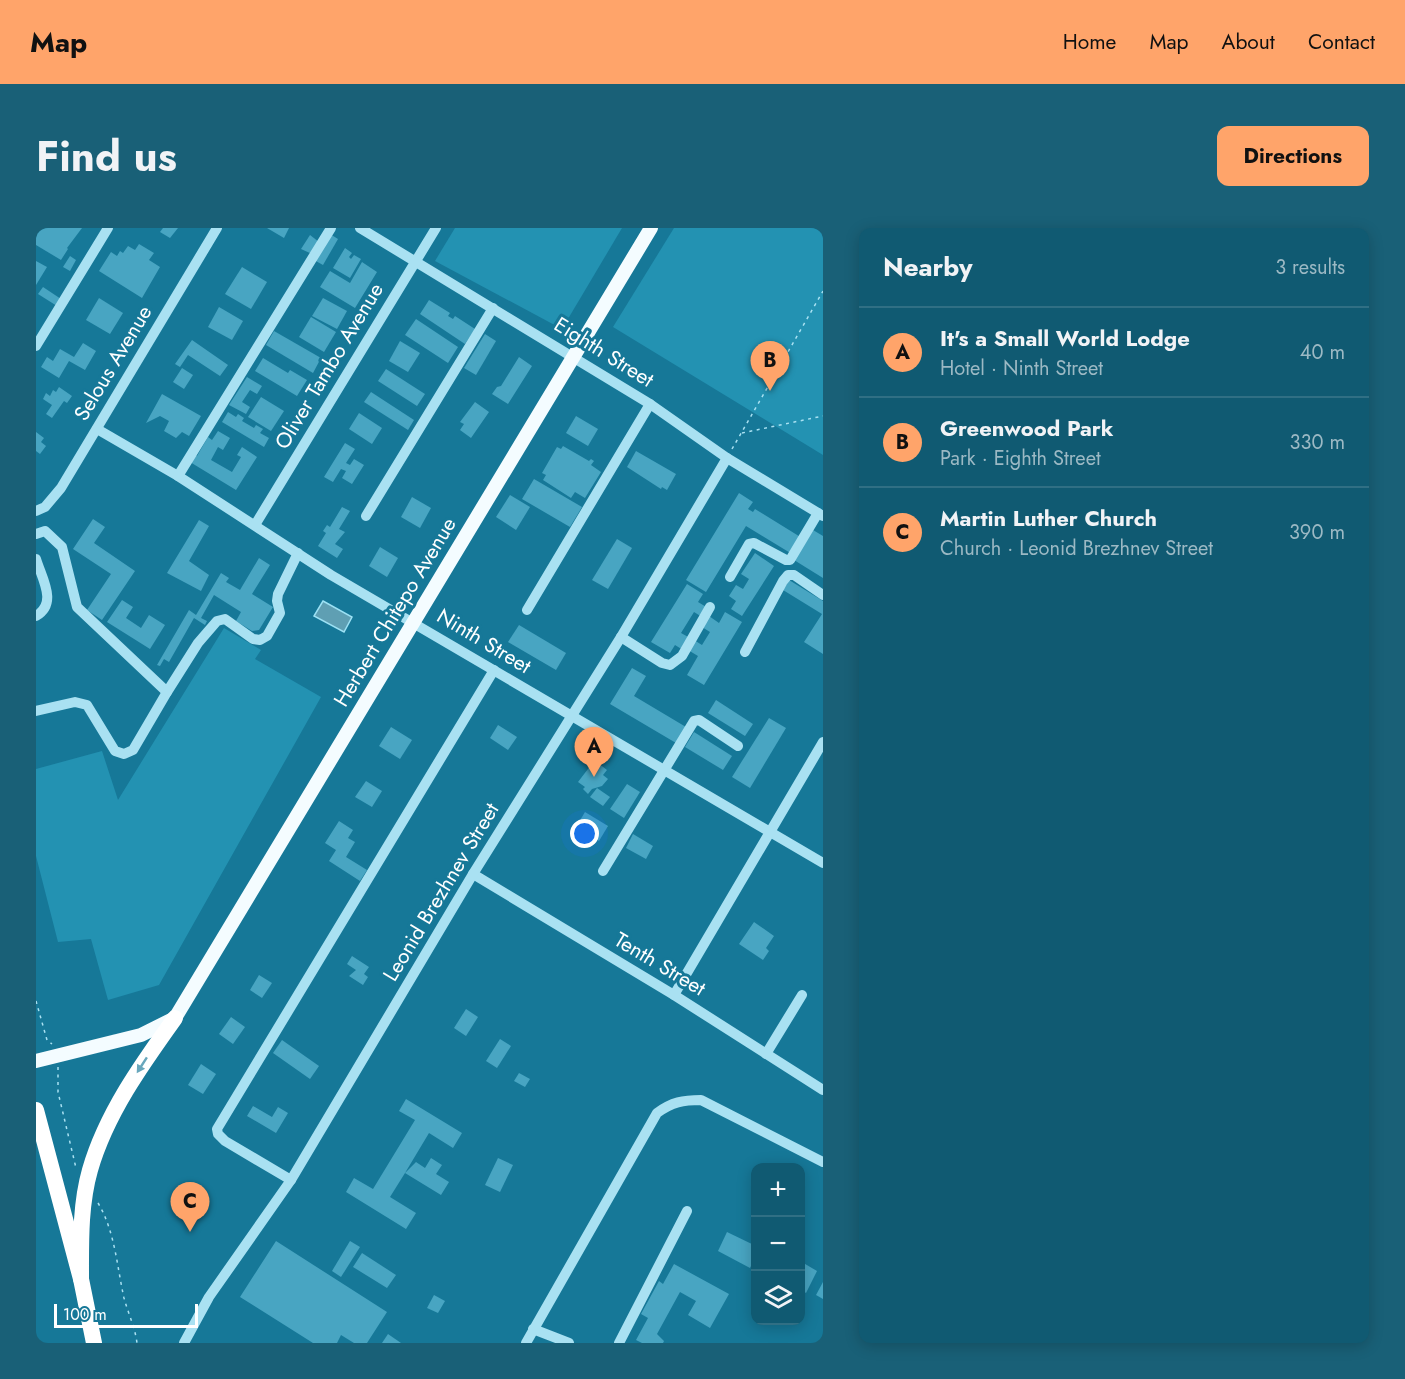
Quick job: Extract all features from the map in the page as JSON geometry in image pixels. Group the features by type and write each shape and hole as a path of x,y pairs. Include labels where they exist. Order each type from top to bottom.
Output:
{"highway":[{"path":"81,1280 83,1209 90,1171 97,1150 139,1068 175,1018"},
{"path":"36,1110 81,1280 94,1343"}],"main road":[{"name":"Herbert Chitepo Avenue","path":"175,1018 651,228"},
{"path":"36,1061 141,1035 175,1018"}],"street":[{"path":"36,346 108,228"},
{"name":"Selous Avenue","path":"36,512 45,507 61,488 217,228"},
{"path":"178,476 331,228"},
{"name":"Eighth Street","path":"360,228 573,356 650,404 727,458 821,514"},
{"name":"Oliver Tambo Avenue","path":"255,525 436,228"},
{"path":"366,516 493,308"},
{"path":"526,610 650,404"},
{"name":"Ninth Street","path":"97,429 178,476 331,575 823,862"},
{"name":"Leonid Brezhnev Street","path":"184,1343 209,1297 291,1180 473,874 621,637 727,458"},
{"path":"730,577 749,544 754,543 790,560 821,514"},
{"path":"36,534 45,531 62,547 77,607 167,692"},
{"path":"36,711 75,702 87,705 115,751 124,754 133,750 198,644 217,621 225,619 253,639 260,640 267,636 280,613 278,594 298,553"},
{"path":"36,559 49,598 44,612 36,616"},
{"path":"745,652 783,581 789,575 794,575 823,595"},
{"path":"621,637 662,663 670,665 682,656 710,607"},
{"path":"291,1180 225,1141 218,1134 217,1129 494,670"},
{"path":"603,871 694,721 699,720 738,746"},
{"path":"674,994 823,742"},
{"name":"Tenth Street","path":"473,874 674,994 823,1090"},
{"path":"766,1054 802,994"},
{"path":"526,1343 657,1113 669,1105 681,1100 701,1100 823,1162"},
{"path":"620,1343 687,1211"},
{"path":"533,1329 569,1343"}],"path":[{"path":"727,458 823,291"},
{"path":"741,433 823,416"}],"shaded area":[{"path":"455,228 622,228 562,329 435,261"},
{"path":"674,228 823,228 823,455 613,327"},
{"path":"323,601 352,617 344,632 314,616"},
{"path":"224,628 261,650 255,659 321,697 159,985 108,1000 91,939 58,942 36,856 36,769 102,751 118,800"}],"building":[{"path":"36,228 82,228 61,260 36,245"},
{"path":"163,228 178,228 170,238 160,232"},
{"path":"267,228 289,228 284,238"},
{"path":"330,234 338,239 323,265 314,260"},
{"path":"310,235 319,242 312,254 301,249"},
{"path":"139,244 154,253 149,260 160,267 142,298 99,271 111,252 117,256 120,251 123,253 128,246 135,250"},
{"path":"345,248 352,253 349,257 351,259 354,255 361,259 350,278 333,268"},
{"path":"70,256 76,260 70,271 63,267"},
{"path":"36,261 47,267 36,285"},
{"path":"362,262 377,272 355,308 320,287 330,271 350,283"},
{"path":"242,267 267,282 251,309 225,294"},
{"path":"43,287 61,299 57,306 38,294"},
{"path":"99,298 123,313 110,334 86,320"},
{"path":"323,298 347,311 337,329 312,316"},
{"path":"429,300 450,313 448,316 453,319 455,316 475,329 465,344 420,314"},
{"path":"219,307 243,321 232,340 208,327"},
{"path":"311,317 336,332 324,352 299,337"},
{"path":"416,319 458,347 448,363 405,335"},
{"path":"274,331 321,358 313,373 266,345"},
{"path":"485,334 496,341 476,375 464,368"},
{"path":"192,340 228,365 220,376 188,355 180,367 175,364"},
{"path":"400,341 420,353 408,372 389,361"},
{"path":"83,343 96,351 85,370 69,361 59,378 41,367 47,357 53,361 60,349 74,357"},
{"path":"519,357 532,366 508,404 492,394 497,387 501,386"},
{"path":"263,358 288,373 290,370 307,380 297,396 255,371"},
{"path":"182,368 193,375 184,389 173,382"},
{"path":"386,369 425,394 417,406 378,381"},
{"path":"247,377 262,386 257,394 250,390 242,402 250,407 246,414 229,405"},
{"path":"59,387 72,396 67,403 64,401 52,418 46,414 52,405 43,399 46,393 50,396 53,390 56,392"},
{"path":"371,392 414,420 408,430 364,402"},
{"path":"162,394 201,416 189,436 182,432 176,438 164,431 169,421 160,416 146,423"},
{"path":"261,397 284,411 271,431 248,417"},
{"path":"475,402 489,412 471,438 460,430 464,424 460,422"},
{"path":"228,412 236,417 238,414 244,418 242,421 254,428 256,425 263,429 260,433 269,438 264,447 222,422"},
{"path":"359,413 382,428 372,444 349,429"},
{"path":"576,416 598,429 588,446 566,433"},
{"path":"218,431 230,438 223,450 218,447 211,460 232,472 241,457 237,455 242,447 257,457 236,490 190,462 194,454 197,456 208,437 212,440"},
{"path":"36,432 44,438 41,442 46,446 40,454 36,451"},
{"path":"345,443 355,449 346,463 350,465 354,459 364,465 352,484 342,478 346,471 341,469 333,482 324,477"},
{"path":"563,446 589,461 591,459 594,461 591,465 601,472 585,498 575,492 571,498 543,480 546,475 542,473 557,447 561,449"},
{"path":"636,451 676,474 667,490 662,487 661,489 627,467"},
{"path":"534,479 582,507 570,527 522,499"},
{"path":"739,493 753,502 748,509 753,512 755,509 802,538 792,554 746,526 706,592 686,580"},
{"path":"510,495 530,507 516,530 496,517"},
{"path":"412,497 431,508 420,528 401,517"},
{"path":"342,507 350,511 339,529 345,532 335,544 343,549 337,558 318,546 326,533 323,531 327,525 330,527"},
{"path":"93,519 105,527 94,543 135,571 102,620 87,610 111,574 73,549"},
{"path":"199,520 209,526 189,561 209,575 201,591 167,573"},
{"path":"813,530 823,536 823,578 794,560"},
{"path":"617,539 632,548 608,589 592,580"},
{"path":"380,547 398,558 387,577 369,566"},
{"path":"755,553 774,566 742,616 731,609 736,601 729,596 736,585 743,589 749,579 741,574"},
{"path":"259,558 270,565 252,594 273,607 259,630 252,631 236,621 241,612 214,595 201,618 207,621 205,625 194,618 169,662 164,659 160,666 157,665 189,610 196,615 221,573 229,578 226,582 240,590"},
{"path":"789,580 823,601 823,654 804,642 822,614 783,590"},
{"path":"687,584 703,594 698,602 708,608 702,617 694,612 681,633 690,638 683,650 675,645 670,653 651,642"},
{"path":"122,600 133,607 126,618 141,628 149,615 165,625 150,649 107,622"},
{"path":"725,612 742,622 704,685 687,675 698,656 688,650 694,640 702,645 710,632 702,627 709,616 719,623"},
{"path":"519,625 566,653 556,670 508,642"},
{"path":"632,668 646,676 634,696 686,727 676,743 610,704"},
{"path":"716,700 753,724 745,736 708,713"},
{"path":"769,718 786,728 750,788 732,777"},
{"path":"498,725 517,737 508,750 490,738"},
{"path":"391,727 412,740 400,759 379,746"},
{"path":"694,732 732,756 723,770 685,747"},
{"path":"598,763 607,770 603,775 608,779 602,786 592,789 588,794 583,789 585,787 578,782 591,765 594,768"},
{"path":"366,781 382,791 372,807 355,797"},
{"path":"627,784 640,792 624,818 610,809"},
{"path":"597,788 610,797 603,806 590,797"},
{"path":"585,812 608,826 599,841 576,827"},
{"path":"339,821 353,830 348,838 355,842 346,857 367,870 360,881 329,861 336,850 325,843"},
{"path":"633,834 653,846 646,859 626,848"},
{"path":"754,922 774,936 766,948 769,951 763,960 739,944"},
{"path":"352,956 369,967 364,974 368,977 363,985 349,976 356,970 347,964"},
{"path":"259,975 272,983 262,998 250,990"},
{"path":"466,1009 478,1017 466,1036 454,1028"},
{"path":"231,1017 245,1027 233,1044 219,1034"},
{"path":"500,1039 511,1046 497,1068 486,1061"},
{"path":"282,1040 319,1066 310,1079 273,1053"},
{"path":"201,1064 216,1074 203,1094 188,1085"},
{"path":"519,1073 530,1079 525,1087 514,1081"},
{"path":"406,1099 462,1133 453,1148 429,1133 390,1197 416,1213 406,1229 346,1192 354,1178 373,1189 415,1120 399,1111"},
{"path":"253,1106 272,1117 278,1107 288,1113 276,1133 247,1116"},
{"path":"431,1158 442,1165 436,1174 449,1182 441,1195 405,1173 416,1162 425,1168"},
{"path":"498,1158 513,1165 500,1192 485,1185"},
{"path":"727,1232 751,1244 751,1266 750,1268 718,1251"},
{"path":"276,1241 387,1312 367,1343 354,1343 341,1335 337,1343 313,1343 240,1297"},
{"path":"350,1241 360,1247 341,1277 332,1271"},
{"path":"362,1253 396,1275 387,1288 353,1267"},
{"path":"674,1264 729,1294 710,1328 688,1315 696,1301 680,1292 657,1334 664,1341 663,1343 642,1343 636,1340 648,1318 641,1314 659,1281 663,1284"},
{"path":"805,1264 817,1271 805,1292"},
{"path":"823,1282 823,1299 816,1295"},
{"path":"434,1295 445,1301 438,1313 427,1308"},
{"path":"388,1334 401,1343 382,1343"}],"place":[{"name":"Greenwood Park","path":"770,391"},
{"name":"It's a Small World Lodge","path":"594,777"},
{"name":"Martin Luther Church","path":"190,1232"}]}
